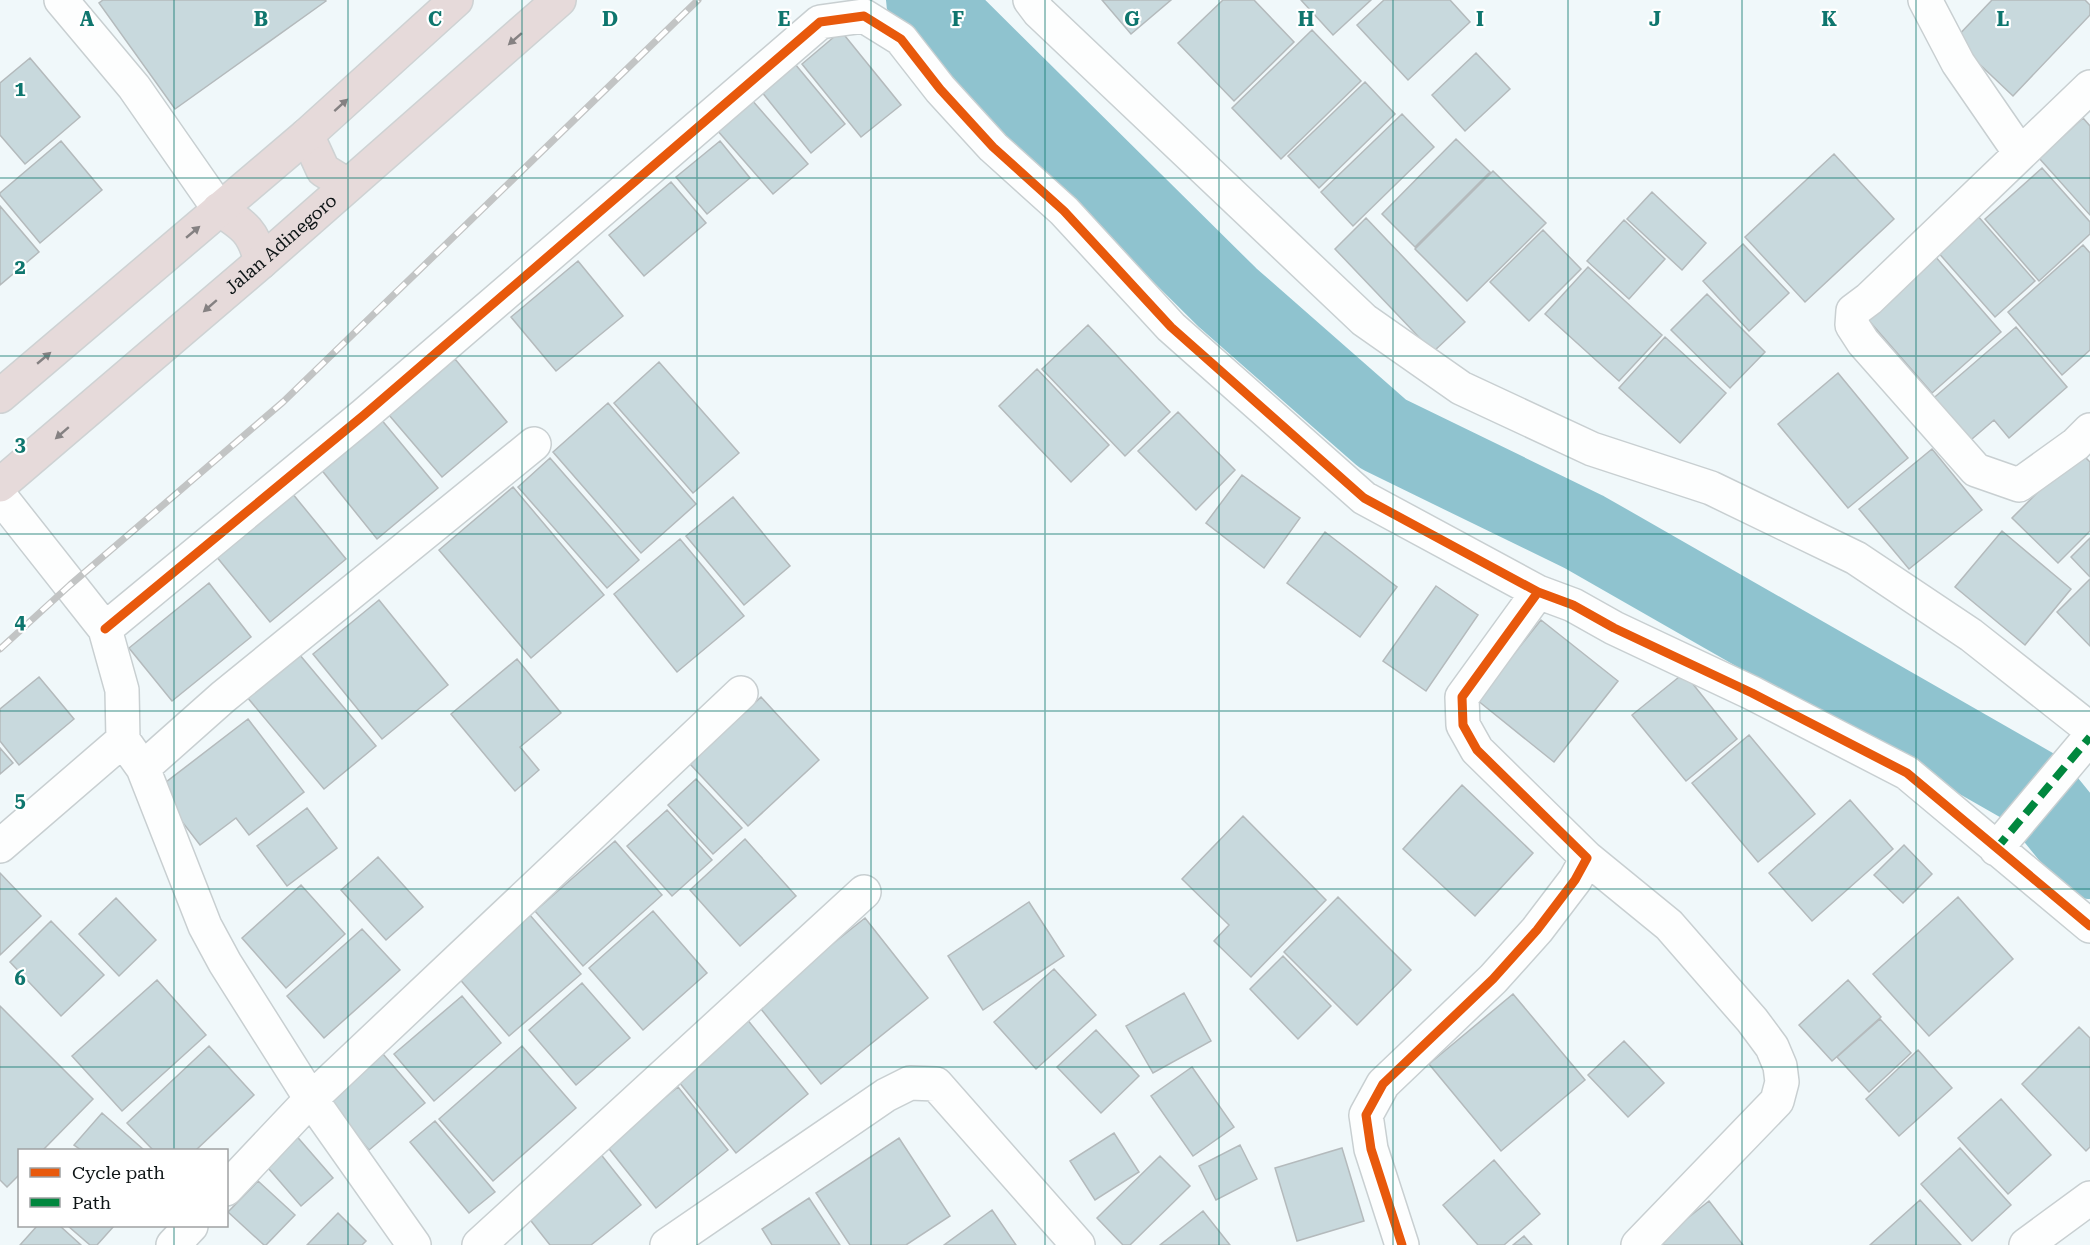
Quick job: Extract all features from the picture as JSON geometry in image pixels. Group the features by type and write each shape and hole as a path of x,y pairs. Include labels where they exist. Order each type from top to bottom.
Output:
{"highway":[{"path":"0,396 308,135 456,0"},
{"name":"Jalan Adinegoro","path":"0,485 261,262 559,0"},
{"path":"308,135 323,170 347,185"},
{"path":"219,210 241,223 251,233 257,244 261,262"}],"street":[{"path":"61,0 134,87 219,210"},
{"path":"1030,0 1039,12 1364,320 1461,388 1592,449 1711,488 1856,558 1971,635 2087,738 2002,842"},
{"path":"1925,0 1958,63 2020,153"},
{"path":"105,629 364,415 820,22 864,16 901,39 940,88 993,147 1064,211 1171,327 1364,498 1538,592 1573,605 1614,628 1752,693 1907,773 2002,842 2090,926"},
{"path":"2090,87 1853,311 1852,324 1863,342 1976,470 2019,485 2076,444 2090,430"},
{"path":"143,768 223,697 534,444"},
{"path":"0,496 105,629 122,690 123,740 143,768 205,926 225,963 311,1099 414,1245"},
{"path":"1538,592 1462,697 1463,725 1477,750 1587,858 1669,925 1752,1020 1772,1047 1780,1066 1782,1082 1777,1101 1638,1245"},
{"path":"228,1187 311,1099 741,693"},
{"path":"0,846 123,740"},
{"path":"1402,1245 1371,1149 1366,1114 1383,1084 1493,979 1537,930 1575,880 1587,858"},
{"path":"479,1245 864,892"},
{"path":"666,1245 886,1095 910,1083 936,1084 1078,1245"},
{"path":"2026,1245 2090,1198"},
{"path":"173,1245 190,1227"}],"building":[{"path":"103,0 326,1 175,109 99,3"},
{"path":"1102,0 1171,0 1131,34"},
{"path":"1223,0 1254,0 1294,42 1234,101 1178,43"},
{"path":"1301,0 1371,0 1333,35"},
{"path":"1384,0 1450,0 1470,22 1408,80 1357,25"},
{"path":"1992,0 2085,0 2090,5 2090,15 2013,96 1954,40"},
{"path":"1312,30 1361,81 1281,159 1232,108"},
{"path":"841,31 901,105 861,137 802,64"},
{"path":"1476,53 1510,89 1465,131 1432,95"},
{"path":"30,58 80,117 25,164 0,135 0,83"},
{"path":"795,64 845,124 811,153 761,91"},
{"path":"1365,82 1395,114 1319,188 1288,156"},
{"path":"751,99 808,164 773,194 717,130"},
{"path":"1402,114 1434,147 1353,226 1321,192"},
{"path":"2083,118 2090,126 2090,215 2039,158"},
{"path":"1456,139 1490,172 1415,247 1382,214"},
{"path":"61,141 102,190 40,243 0,193"},
{"path":"720,141 750,178 707,214 676,177"},
{"path":"1834,154 1894,219 1805,302 1745,237"},
{"path":"2042,168 2090,222 2090,234 2039,281 1985,219"},
{"path":"1493,171 1546,223 1467,301 1415,249"},
{"path":"671,182 706,223 644,276 609,235"},
{"path":"1652,192 1706,243 1682,270 1627,219"},
{"path":"0,206 39,252 0,285"},
{"path":"1976,214 2035,281 1995,317 1936,250"},
{"path":"1366,218 1465,322 1433,352 1335,249"},
{"path":"1624,220 1665,259 1629,299 1587,261"},
{"path":"1543,230 1581,269 1529,321 1490,282"},
{"path":"1743,244 1789,293 1749,331 1703,281"},
{"path":"2083,245 2090,253 2090,350 2062,375 2008,312"},
{"path":"1934,255 2001,332 1932,393 1864,315"},
{"path":"578,261 623,316 556,371 511,317"},
{"path":"1588,267 1662,335 1619,381 1545,314"},
{"path":"1707,294 1765,352 1730,388 1671,330"},
{"path":"1088,325 1170,412 1125,456 1042,369"},
{"path":"2016,327 2067,387 2009,438 1994,420 1965,445 1929,402"},
{"path":"1665,337 1726,393 1680,443 1619,388"},
{"path":"455,359 507,422 442,477 389,415"},
{"path":"659,362 739,453 693,493 614,403"},
{"path":"1037,369 1109,445 1071,482 999,406"},
{"path":"1838,373 1908,458 1848,508 1778,424"},
{"path":"608,403 696,504 641,553 553,452"},
{"path":"1178,412 1235,470 1196,510 1138,451"},
{"path":"380,418 438,488 377,539 320,468"},
{"path":"1932,449 1982,510 1909,569 1859,509"},
{"path":"2079,451 2090,462 2090,531 2058,563 2012,518"},
{"path":"550,458 639,560 607,588 518,487"},
{"path":"1242,475 1300,518 1264,568 1206,523"},
{"path":"513,487 604,595 531,658 439,550"},
{"path":"292,493 346,559 270,622 216,556"},
{"path":"733,497 790,566 744,605 686,536"},
{"path":"2002,531 2071,589 2025,645 1955,587"},
{"path":"1325,532 1397,587 1360,637 1287,583"},
{"path":"2090,538 2090,577 2071,557"},
{"path":"680,539 744,616 677,672 614,594"},
{"path":"2090,579 2090,646 2057,612"},
{"path":"209,583 251,637 172,701 129,648"},
{"path":"1436,586 1478,615 1426,691 1383,661"},
{"path":"379,600 448,685 382,739 313,654"},
{"path":"1541,620 1618,681 1554,762 1477,700"},
{"path":"294,648 376,746 324,789 242,691"},
{"path":"517,659 561,713 520,747 539,770 515,791 451,714"},
{"path":"1684,673 1737,739 1686,781 1632,715"},
{"path":"39,677 74,719 19,765 0,741 0,709"},
{"path":"761,697 819,760 748,826 690,764"},
{"path":"248,719 304,792 249,835 236,818 200,845 157,789"},
{"path":"1749,735 1815,814 1758,862 1692,783"},
{"path":"0,748 13,763 0,774"},
{"path":"696,779 742,828 713,854 668,805"},
{"path":"1462,785 1533,853 1475,916 1403,849"},
{"path":"1850,800 1893,849 1812,921 1769,873"},
{"path":"307,808 337,848 287,886 257,846"},
{"path":"667,810 712,860 672,896 627,846"},
{"path":"1243,816 1326,900 1251,977 1214,941 1229,925 1182,879"},
{"path":"745,839 796,896 740,946 690,890"},
{"path":"615,841 662,895 583,966 535,911"},
{"path":"1904,845 1932,874 1903,903 1874,875"},
{"path":"378,857 423,907 386,940 341,890"},
{"path":"0,873 41,916 0,955"},
{"path":"301,885 345,934 286,988 242,938"},
{"path":"1338,897 1411,970 1357,1025 1284,952"},
{"path":"1958,897 2013,959 1929,1036 1873,974"},
{"path":"116,898 156,940 119,976 79,934"},
{"path":"1029,902 1064,956 983,1010 948,956"},
{"path":"653,911 707,973 643,1030 589,968"},
{"path":"529,914 581,974 509,1036 457,976"},
{"path":"865,918 928,998 821,1084 757,1004"},
{"path":"51,921 104,975 61,1016 10,962"},
{"path":"362,929 400,970 324,1038 287,996"},
{"path":"1283,956 1331,1006 1298,1039 1250,989"},
{"path":"1054,969 1096,1015 1036,1069 994,1022"},
{"path":"157,980 206,1035 122,1111 72,1056"},
{"path":"1848,980 1881,1017 1832,1061 1799,1025"},
{"path":"582,983 630,1038 576,1085 529,1030"},
{"path":"1184,993 1211,1041 1153,1073 1126,1026"},
{"path":"1513,994 1585,1080 1501,1151 1429,1064"},
{"path":"462,996 501,1043 434,1101 394,1054"},
{"path":"0,1006 93,1099 44,1149 18,1149 18,1176 7,1187 0,1180"},
{"path":"746,1018 808,1094 736,1153 675,1077"},
{"path":"1880,1019 1911,1053 1869,1092 1837,1057"},
{"path":"2079,1027 2090,1038 2090,1147 2086,1151 2022,1084"},
{"path":"1096,1030 1139,1076 1101,1113 1057,1067"},
{"path":"1624,1041 1664,1083 1628,1117 1588,1075"},
{"path":"209,1046 254,1095 197,1149 152,1149 127,1123"},
{"path":"522,1046 576,1108 493,1181 439,1119"},
{"path":"1918,1050 1952,1088 1899,1136 1866,1099"},
{"path":"383,1054 425,1103 369,1150 328,1101"},
{"path":"1192,1067 1234,1127 1193,1156 1151,1096"},
{"path":"678,1087 728,1150 656,1208 606,1145"},
{"path":"2001,1099 2051,1155 2008,1194 1958,1138"},
{"path":"102,1113 143,1149 80,1149 74,1145"},
{"path":"435,1121 495,1192 469,1213 410,1142"},
{"path":"293,1132 333,1178 301,1206 262,1161"},
{"path":"1114,1133 1139,1172 1095,1200 1070,1161"},
{"path":"899,1138 950,1216 906,1245 850,1245 816,1193"},
{"path":"1240,1145 1257,1179 1216,1200 1199,1166"},
{"path":"1342,1148 1364,1221 1297,1241 1275,1168"},
{"path":"1960,1148 2011,1205 1972,1241 1921,1184"},
{"path":"599,1152 641,1205 591,1245 550,1245 524,1212"},
{"path":"1160,1156 1190,1186 1130,1245 1123,1245 1097,1218"},
{"path":"1494,1160 1540,1214 1504,1245 1478,1245 1443,1205"},
{"path":"258,1181 295,1215 266,1245 228,1212"},
{"path":"809,1198 840,1245 772,1245 762,1229"},
{"path":"1920,1200 1961,1245 1870,1245"},
{"path":"1709,1201 1743,1245 1654,1245"},
{"path":"992,1210 1016,1245 944,1245"},
{"path":"1203,1211 1230,1245 1160,1245"},
{"path":"338,1213 366,1241 362,1245 307,1245"},
{"path":"36,1227 61,1227 81,1245 20,1245"},
{"path":"69,1227 113,1227 97,1245 90,1245"},
{"path":"1524,1236 1532,1245 1513,1245"}],"waterway":[{"path":"927,0 1228,298 1383,434 1584,532 2035,790 2090,858"}],"railway":[{"path":"0,649 70,585 283,402 698,0"}],"marked path":[{"path":"1996,849 2090,737"}],"cycle path":[{"path":"105,629 364,415 820,22 864,16 901,39 940,89 993,147 1064,211 1171,327 1364,498 1538,592 1573,605 1614,628 1752,693 1907,773 2090,926"},
{"path":"1402,1245 1371,1149 1366,1115 1383,1084 1493,979 1537,930 1575,880 1587,858 1477,750 1463,725 1462,697 1538,592"}]}
